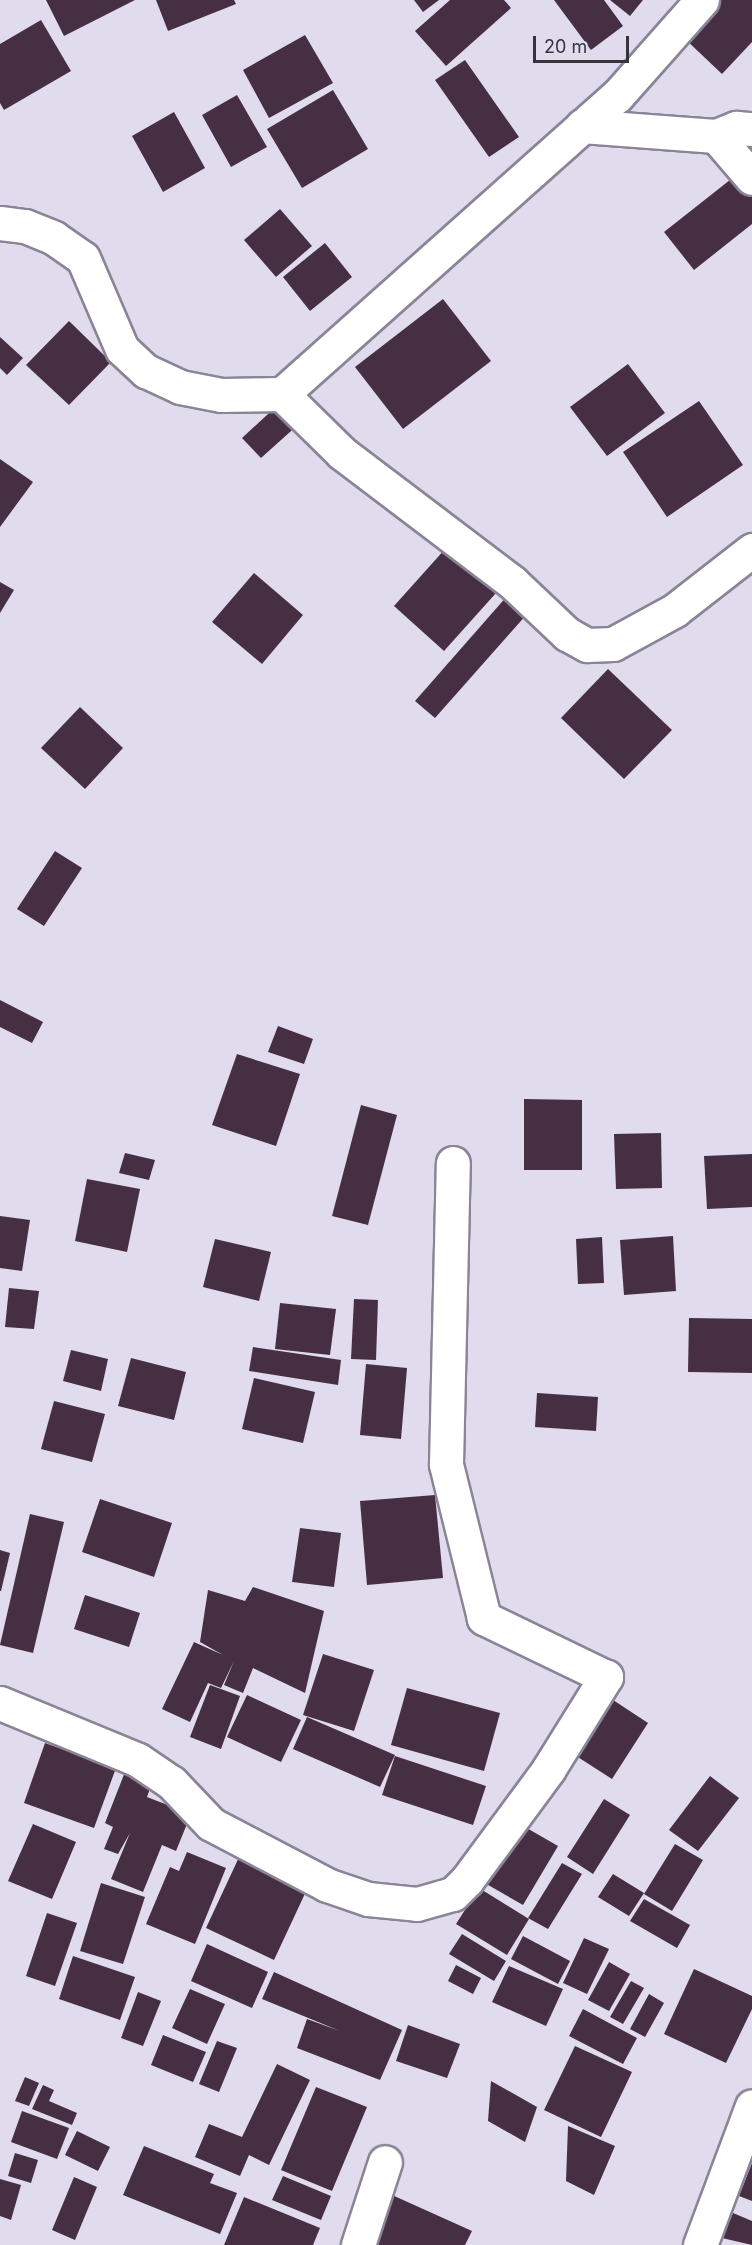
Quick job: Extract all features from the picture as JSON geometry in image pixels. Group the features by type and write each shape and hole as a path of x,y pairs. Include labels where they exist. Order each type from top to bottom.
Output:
{"street":[{"path":"0,223 25,226 54,238 83,258 122,349 146,371 180,387 221,395 282,394 647,66 702,0"},
{"path":"582,126 716,136 736,128 752,129"},
{"path":"716,136 752,178"},
{"path":"282,394 342,453 512,582 567,634 587,645 612,644 675,610 752,550"},
{"path":"0,1703 138,1760 171,1782 211,1824 327,1885 368,1899 417,1904 453,1894 467,1880 548,1770 606,1677 484,1618 446,1464 453,1163"},
{"path":"700,2245 752,2106"},
{"path":"358,2245 385,2162"}],"building":[{"path":"46,0 135,0 64,36"},
{"path":"156,0 234,0 236,4 168,31"},
{"path":"414,0 439,0 423,12"},
{"path":"450,0 504,0 511,8 446,66 415,31"},
{"path":"554,0 604,0 623,26 591,50"},
{"path":"610,0 643,0 630,16"},
{"path":"718,0 752,0 752,42 722,74 683,37"},
{"path":"41,20 71,71 4,110 0,103 0,44"},
{"path":"305,35 333,83 269,118 243,70"},
{"path":"465,60 519,137 489,157 435,80"},
{"path":"333,90 368,149 302,188 267,129"},
{"path":"237,95 267,147 231,167 202,115"},
{"path":"174,112 205,168 163,192 132,136"},
{"path":"735,176 752,197 752,224 694,270 664,232"},
{"path":"280,209 312,246 276,277 244,240"},
{"path":"325,243 352,277 310,311 283,277"},
{"path":"443,299 491,361 403,429 355,367"},
{"path":"69,321 111,362 69,405 26,365"},
{"path":"0,337 23,358 7,375 0,368"},
{"path":"628,364 665,413 607,456 570,407"},
{"path":"699,401 743,465 667,517 623,452"},
{"path":"281,402 300,423 261,458 242,438"},
{"path":"0,459 33,482 0,527"},
{"path":"446,548 496,593 444,651 394,606"},
{"path":"254,573 303,615 262,664 212,622"},
{"path":"0,582 14,590 0,613"},
{"path":"508,595 528,613 435,718 415,701"},
{"path":"608,669 672,730 624,779 561,718"},
{"path":"80,707 123,748 85,789 41,748"},
{"path":"55,851 82,868 44,926 17,909"},
{"path":"0,1000 43,1022 32,1043 0,1027"},
{"path":"278,1026 313,1039 304,1064 268,1052"},
{"path":"237,1054 300,1074 276,1146 212,1125"},
{"path":"524,1099 582,1100 582,1170 524,1170"},
{"path":"361,1105 397,1115 368,1225 332,1216"},
{"path":"661,1133 662,1188 616,1189 614,1134"},
{"path":"125,1153 155,1160 149,1180 119,1173"},
{"path":"752,1154 752,1207 707,1209 704,1156"},
{"path":"87,1179 140,1189 127,1252 75,1241"},
{"path":"0,1216 30,1220 22,1271 0,1268"},
{"path":"673,1236 676,1291 624,1295 620,1240"},
{"path":"602,1237 604,1283 578,1284 576,1239"},
{"path":"215,1239 271,1252 259,1301 203,1287"},
{"path":"9,1288 39,1291 34,1329 5,1327"},
{"path":"354,1299 378,1300 376,1360 351,1359"},
{"path":"280,1303 336,1309 330,1355 275,1349"},
{"path":"689,1318 752,1319 752,1373 688,1372"},
{"path":"253,1347 341,1360 338,1385 249,1371"},
{"path":"71,1350 108,1359 101,1391 63,1381"},
{"path":"131,1358 186,1372 174,1420 118,1406"},
{"path":"366,1364 407,1368 401,1439 360,1435"},
{"path":"254,1378 315,1392 303,1443 242,1429"},
{"path":"537,1393 598,1397 596,1431 535,1427"},
{"path":"54,1401 105,1414 92,1462 41,1449"},
{"path":"435,1495 443,1578 367,1585 360,1501"},
{"path":"100,1499 172,1523 154,1577 82,1552"},
{"path":"30,1514 64,1522 33,1653 0,1645"},
{"path":"300,1528 341,1533 334,1587 292,1582"},
{"path":"0,1550 10,1553 1,1591 0,1591"},
{"path":"253,1587 324,1611 305,1693 253,1668 243,1693 224,1685 234,1661 221,1688 208,1683 190,1722 162,1709 194,1642 223,1655 200,1642 208,1590 245,1601"},
{"path":"85,1595 140,1613 129,1647 74,1629"},
{"path":"323,1654 374,1670 354,1731 303,1715"},
{"path":"210,1685 240,1696 221,1749 190,1737"},
{"path":"407,1688 500,1713 484,1771 391,1745"},
{"path":"247,1695 301,1720 281,1762 227,1737"},
{"path":"607,1696 648,1723 612,1779 570,1752"},
{"path":"307,1717 395,1755 380,1787 293,1749"},
{"path":"45,1743 116,1768 94,1828 24,1803"},
{"path":"395,1756 486,1786 473,1825 382,1795"},
{"path":"125,1772 152,1783 147,1797 191,1814 176,1851 162,1845 143,1892 111,1879 130,1833 118,1854 104,1849 113,1827 105,1823"},
{"path":"710,1776 739,1798 698,1851 669,1830"},
{"path":"604,1799 630,1815 593,1874 567,1857"},
{"path":"518,1823 558,1846 523,1905 483,1882"},
{"path":"33,1824 76,1842 52,1899 8,1881"},
{"path":"675,1844 703,1860 672,1911 644,1894"},
{"path":"187,1852 226,1868 195,1944 146,1924 170,1867 179,1871"},
{"path":"241,1853 309,1885 274,1960 206,1928"},
{"path":"562,1863 582,1874 548,1929 528,1918"},
{"path":"613,1874 644,1893 629,1916 598,1897"},
{"path":"101,1883 145,1897 123,1964 80,1951"},
{"path":"479,1888 529,1919 507,1955 456,1924"},
{"path":"644,1899 690,1925 677,1948 630,1921"},
{"path":"47,1913 77,1923 55,1986 26,1976"},
{"path":"462,1934 506,1961 494,1981 449,1954"},
{"path":"523,1936 570,1961 558,1984 511,1959"},
{"path":"584,1938 609,1949 587,1994 563,1983"},
{"path":"207,1944 268,1972 252,2008 191,1981"},
{"path":"73,1956 135,1977 120,2020 59,1999"},
{"path":"609,1962 630,1974 609,2011 588,2000"},
{"path":"456,1965 481,1978 473,1994 448,1981"},
{"path":"509,1966 563,1989 546,2026 492,2002"},
{"path":"694,1969 752,1996 752,2009 726,2063 664,2034"},
{"path":"274,1972 402,2030 380,2080 297,2048 307,2019 340,2031 262,1999"},
{"path":"631,1981 644,1988 623,2024 610,2017"},
{"path":"190,1989 225,2004 207,2044 172,2028"},
{"path":"138,1992 161,2001 143,2046 121,2038"},
{"path":"649,1994 664,2003 645,2037 630,2029"},
{"path":"583,2009 637,2038 623,2064 569,2036"},
{"path":"408,2025 460,2044 447,2078 396,2061"},
{"path":"163,2035 206,2052 193,2082 151,2065"},
{"path":"217,2041 237,2048 219,2092 199,2084"},
{"path":"575,2046 632,2072 601,2137 544,2110"},
{"path":"277,2064 310,2080 269,2165 249,2155 240,2176 195,2157 209,2124 242,2137"},
{"path":"25,2077 39,2083 29,2106 15,2101"},
{"path":"491,2081 537,2107 525,2142 488,2121"},
{"path":"43,2085 54,2090 49,2101 77,2113 72,2125 32,2109"},
{"path":"316,2087 367,2107 332,2191 281,2170"},
{"path":"22,2111 69,2128 57,2159 11,2142"},
{"path":"568,2126 615,2146 594,2195 566,2181"},
{"path":"77,2131 110,2147 98,2171 65,2155"},
{"path":"144,2146 214,2174 210,2183 237,2193 220,2234 123,2195"},
{"path":"15,2153 38,2160 31,2183 8,2176"},
{"path":"752,2163 752,2201 739,2196"},
{"path":"283,2176 331,2196 321,2220 272,2200"},
{"path":"74,2177 97,2187 75,2240 52,2230"},
{"path":"0,2179 21,2185 11,2220 0,2216"},
{"path":"392,2195 472,2231 465,2245 369,2245"},
{"path":"244,2197 320,2228 313,2245 224,2245"},
{"path":"733,2213 752,2221 752,2245 722,2238"}]}
